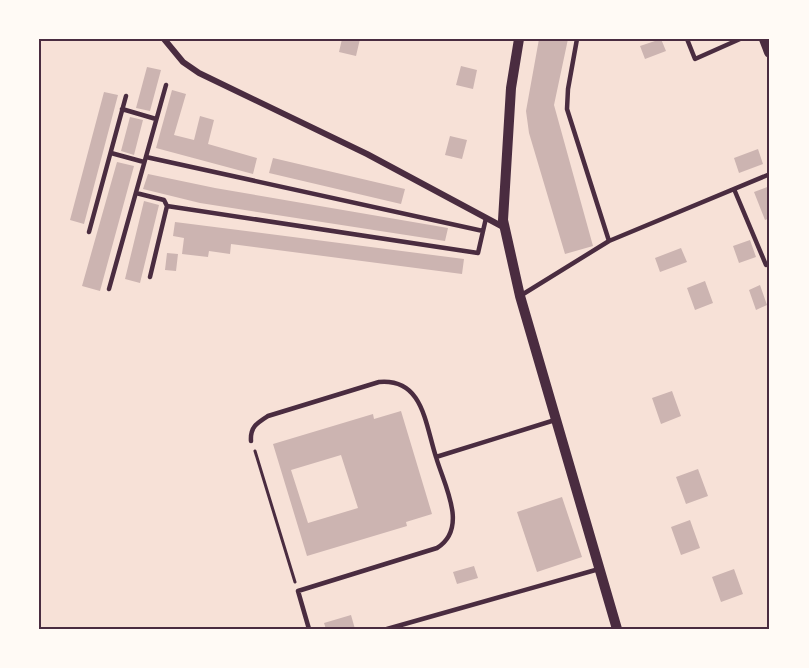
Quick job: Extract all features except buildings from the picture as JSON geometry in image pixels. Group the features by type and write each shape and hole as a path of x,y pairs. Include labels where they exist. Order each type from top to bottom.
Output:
{"main road":[{"path":"765,39 770,52"}],"street":[{"path":"164,39 183,62 199,73 367,154 506,229"},
{"path":"519,39 511,87 503,220 520,296 558,419 617,629"}],"lane":[{"path":"577,39 568,89 567,109 609,241"},
{"path":"687,39 695,59 740,39"},
{"path":"109,288 166,85"},
{"path":"89,232 126,96"},
{"path":"122,110 156,119"},
{"path":"111,153 483,231"},
{"path":"520,296 609,241 770,174"},
{"path":"734,189 766,265"},
{"path":"136,193 164,200 167,206 150,277"},
{"path":"167,206 478,253 486,218"},
{"path":"251,441 250,432 256,423 268,416 379,382 394,381 406,386 415,396 436,457 455,524 447,542 437,548 298,591 309,629"},
{"path":"436,457 558,419"},
{"path":"387,629 601,569"}],"path":[{"path":"251,441 298,591"}]}
